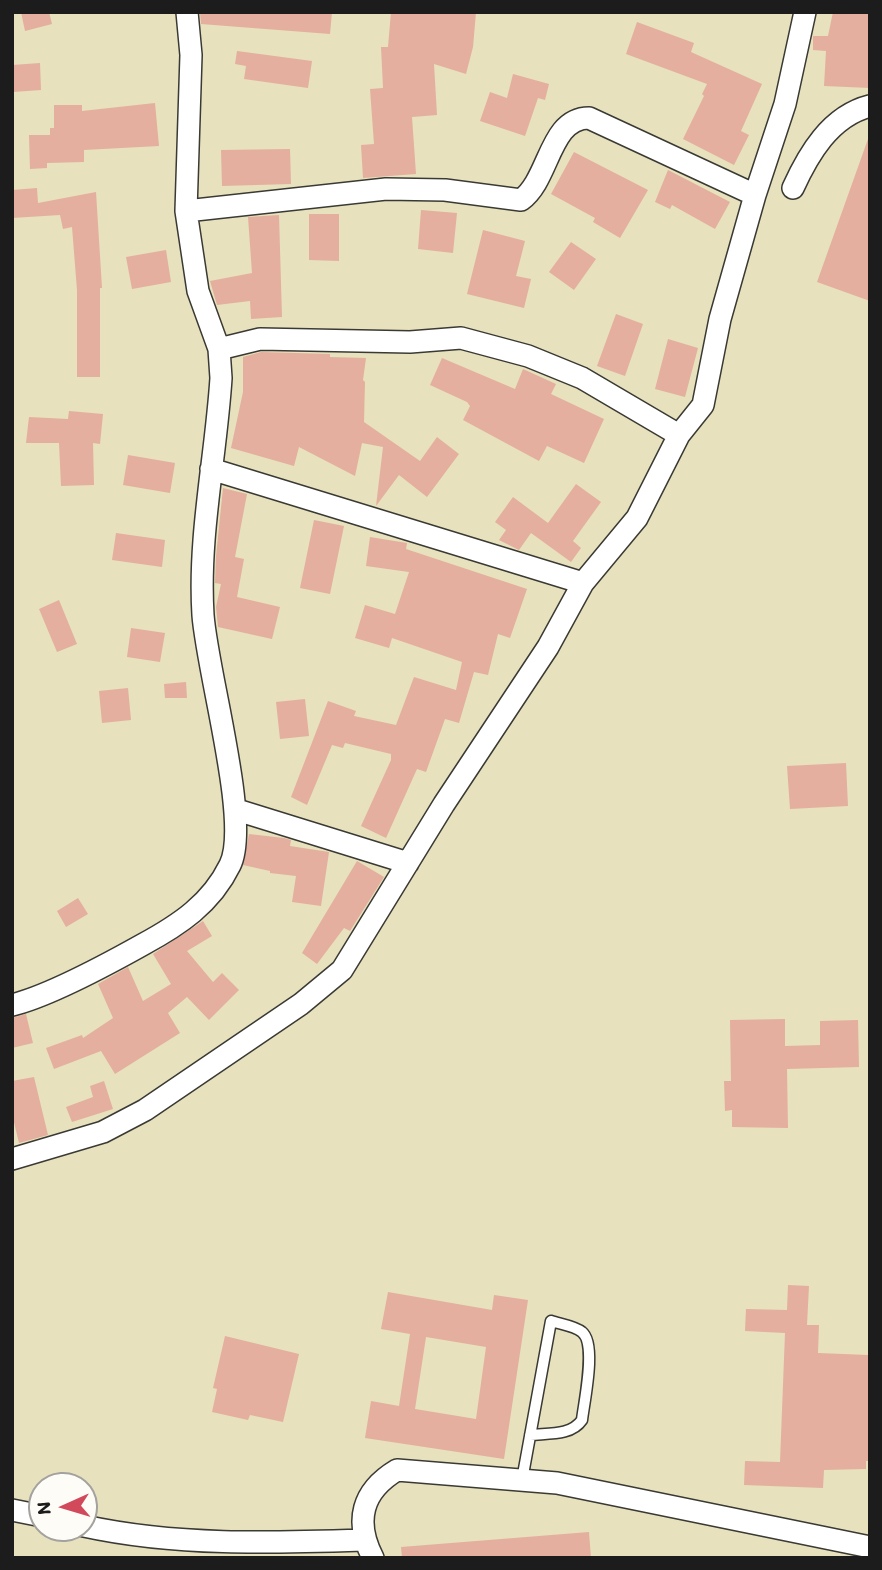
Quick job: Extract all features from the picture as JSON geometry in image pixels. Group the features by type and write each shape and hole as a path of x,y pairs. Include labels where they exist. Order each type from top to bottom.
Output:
{"street":[{"path":"12,1004 101,967 188,918 212,895 232,863 237,810 212,683 203,615 203,560 219,403 219,349 198,290 186,211 191,55 187,12"},
{"path":"12,1159 103,1132 145,1110 301,1004 342,970 548,647 583,583 637,518 679,435 703,405 720,319 755,195 785,104 805,12"},
{"path":"793,188 811,150 832,128 870,106"},
{"path":"186,211 386,190 445,190 521,200 538,182 566,126 576,118 589,118 755,195"},
{"path":"219,349 260,339 410,342 461,338 528,356 582,378 679,435"},
{"path":"211,469 583,583"},
{"path":"237,810 408,863"},
{"path":"98,1528 148,1538 369,1549 367,1497 379,1481 397,1470 557,1483 870,1547"}],"lane":[{"path":"522,1480 530,1434 551,1321 582,1332 589,1340 590,1353 582,1420 577,1428 568,1431 530,1434"}],"building":[{"path":"21,12 49,12 52,24 25,31"},
{"path":"200,12 332,12 330,34 201,24"},
{"path":"391,12 476,12 473,47 466,74 434,64 437,115 412,117 416,174 363,178 361,145 374,144 370,89 383,88 381,47 388,47"},
{"path":"833,12 870,12 870,88 824,86 826,51 813,50 813,36 828,36"},
{"path":"637,22 694,43 691,52 762,84 741,131 749,135 734,165 683,139 707,84 626,54"},
{"path":"237,51 312,61 308,88 244,79 246,66 235,64"},
{"path":"40,63 41,90 13,92 12,65"},
{"path":"513,74 549,84 545,100 538,98 525,136 480,121 490,92 507,98"},
{"path":"155,103 159,146 84,150 84,162 47,163 47,168 30,169 29,135 50,135 50,128 54,128 54,105 82,105 82,111"},
{"path":"870,139 870,301 817,282"},
{"path":"290,149 291,184 222,186 221,150"},
{"path":"574,152 648,190 620,238 593,222 595,218 551,194"},
{"path":"668,170 730,202 715,229 672,205 670,209 655,202"},
{"path":"37,188 38,203 96,192 102,288 100,377 77,377 77,290 72,227 63,229 60,215 12,218 12,190"},
{"path":"421,210 457,213 453,253 418,249"},
{"path":"309,214 339,214 339,261 309,260"},
{"path":"279,215 282,317 251,319 250,301 217,305 210,281 252,273 248,217"},
{"path":"483,230 525,241 516,276 531,279 524,308 467,294"},
{"path":"571,242 596,259 574,290 549,272"},
{"path":"166,250 171,282 132,289 126,257"},
{"path":"616,314 643,324 625,376 597,366"},
{"path":"668,339 698,348 685,397 655,389"},
{"path":"261,352 366,358 363,380 364,422 420,461 437,437 459,454 427,497 399,475 376,506 383,447 362,443 355,476 299,447 294,466 231,448 243,392 243,357"},
{"path":"442,358 515,389 523,369 556,384 551,394 604,419 584,463 547,446 539,461 463,420 470,406 467,402 430,385"},
{"path":"69,411 103,414 100,444 93,443 94,485 61,486 59,443 26,443 29,417 68,419"},
{"path":"128,455 175,463 170,493 123,485"},
{"path":"576,484 601,502 573,541 581,548 571,562 531,533 519,550 499,540 506,530 495,522 513,497 548,523"},
{"path":"223,488 247,494 235,557 244,559 237,597 280,607 272,639 218,627 216,607 221,584 215,583"},
{"path":"314,520 344,526 330,594 300,588"},
{"path":"116,533 165,540 162,567 112,560"},
{"path":"370,537 407,543 406,549 527,589 510,638 498,634 488,675 474,672 459,723 445,719 426,772 417,769 386,838 361,826 391,760 391,754 345,743 343,748 332,745 307,805 291,797 328,701 356,711 354,716 396,725 414,677 456,690 462,662 392,638 389,648 355,638 365,605 395,614 409,572 366,566"},
{"path":"59,600 77,644 57,652 39,609"},
{"path":"131,628 165,633 160,662 127,657"},
{"path":"186,682 187,698 165,698 164,684"},
{"path":"128,688 131,720 102,723 99,691"},
{"path":"305,699 309,736 280,739 276,702"},
{"path":"846,763 848,806 790,809 787,766"},
{"path":"249,834 284,838 291,840 290,846 329,852 321,906 292,902 296,876 270,873 243,865"},
{"path":"357,861 384,877 350,931 344,928 317,964 302,953"},
{"path":"78,898 88,914 66,927 57,911"},
{"path":"203,921 212,936 187,951 213,982 222,973 239,990 209,1020 187,997 168,1013 180,1033 115,1074 101,1051 54,1069 46,1048 82,1035 83,1038 113,1018 98,984 128,967 143,1001 171,984 153,954"},
{"path":"26,1014 33,1043 12,1048 12,1018"},
{"path":"785,1019 785,1046 820,1045 820,1021 858,1020 859,1067 787,1069 788,1128 732,1127 732,1110 725,1111 724,1081 731,1081 730,1020"},
{"path":"34,1077 48,1135 19,1143 12,1114 12,1081"},
{"path":"104,1081 113,1109 72,1122 66,1107 93,1097 90,1086"},
{"path":"788,1285 809,1286 807,1325 819,1325 818,1353 868,1355 870,1461 866,1461 866,1469 824,1470 823,1488 744,1485 745,1461 780,1462 785,1333 745,1331 746,1309 787,1310"},
{"path":"388,1292 492,1310 494,1295 528,1300 504,1459 365,1438 371,1401 399,1406 410,1334 381,1329","holes":["426,1337 486,1347 476,1419 415,1409"]},
{"path":"225,1336 299,1354 283,1422 250,1415 248,1420 212,1412 217,1389 213,1388"},
{"path":"589,1532 591,1558 402,1558 401,1547"}]}
